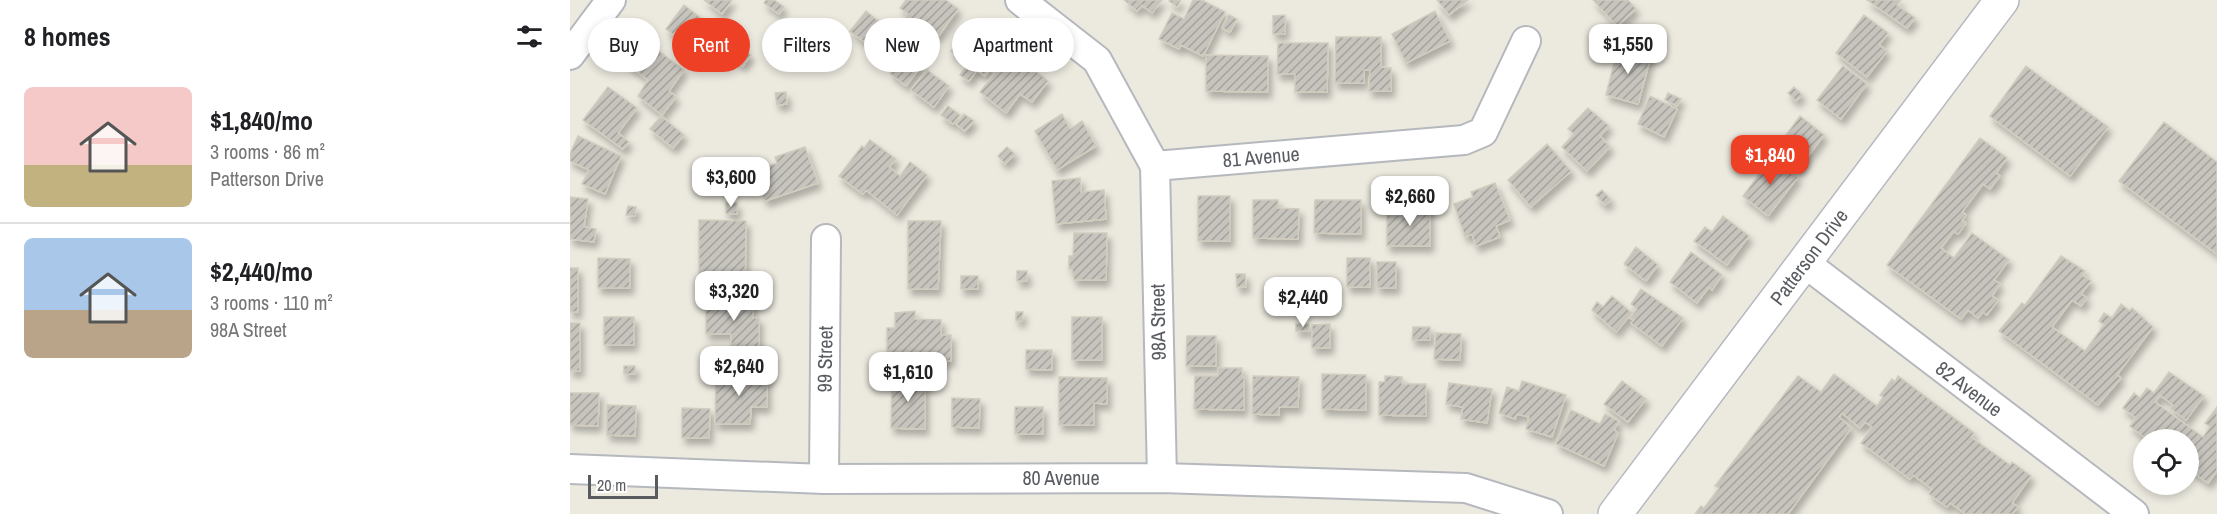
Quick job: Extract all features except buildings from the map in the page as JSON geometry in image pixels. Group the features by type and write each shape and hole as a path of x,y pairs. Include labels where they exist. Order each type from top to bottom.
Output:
{"street":[{"path":"570,55 611,0"},
{"path":"1020,0 1097,60 1155,166"},
{"name":"Patterson Drive","path":"1616,514 2002,0"},
{"name":"81 Avenue","path":"1155,166 1464,140 1483,132 1526,41"},
{"name":"98A Street","path":"1155,166 1162,478"},
{"name":"99 Street","path":"824,479 826,239"},
{"name":"82 Avenue","path":"1805,263 2134,514"},
{"name":"80 Avenue","path":"570,469 824,479 1162,478 1466,488 1548,514"}]}
